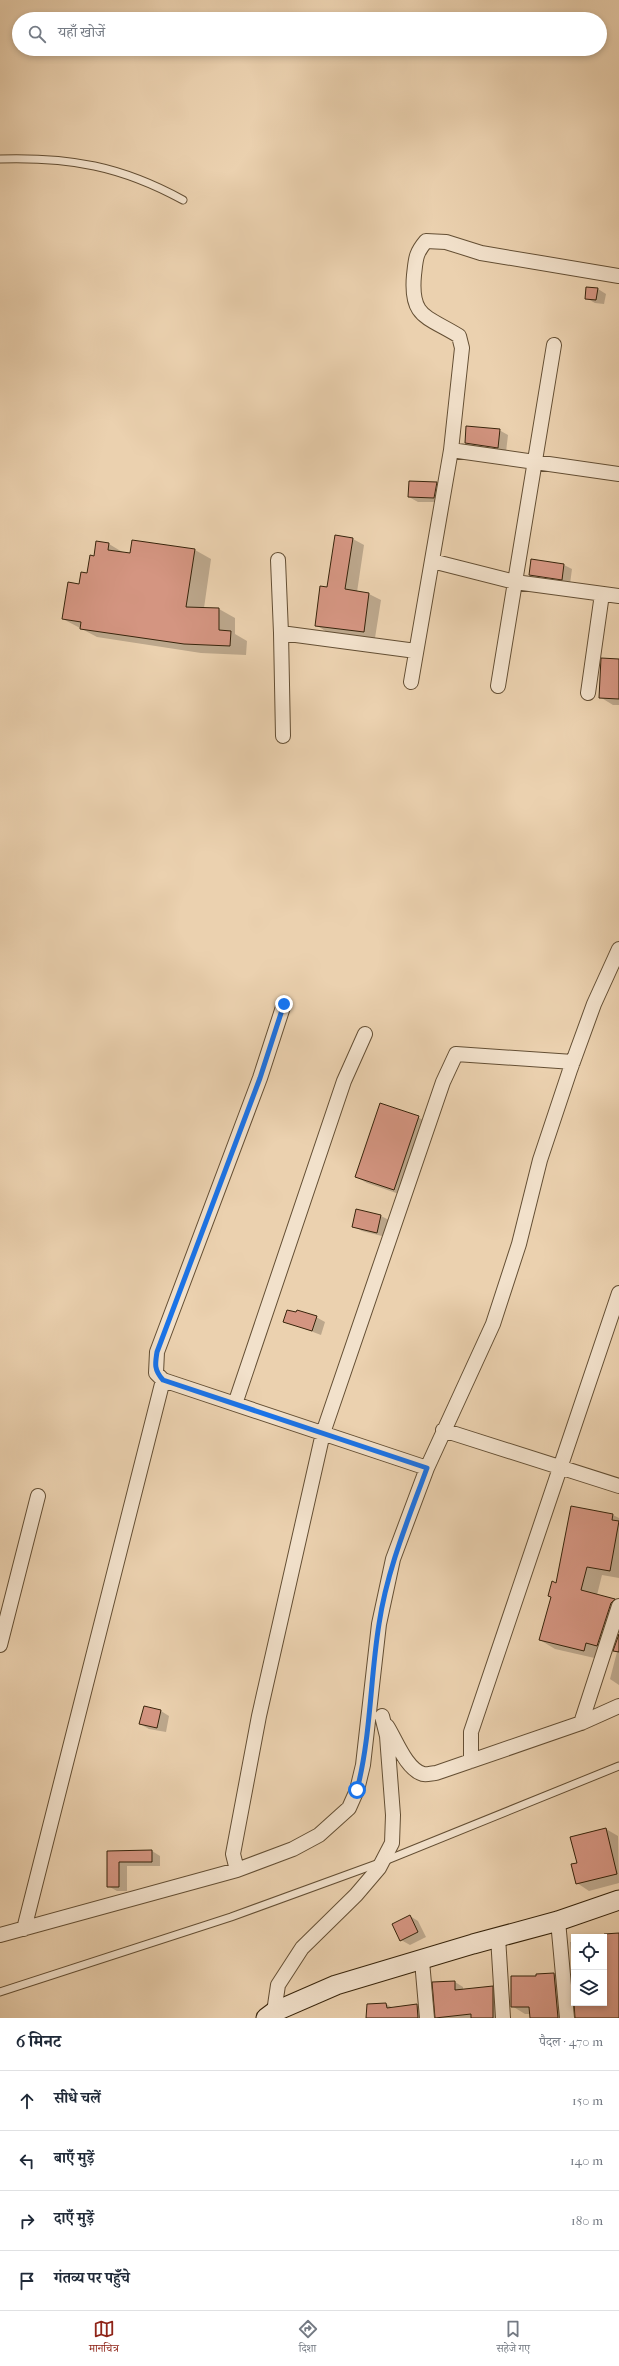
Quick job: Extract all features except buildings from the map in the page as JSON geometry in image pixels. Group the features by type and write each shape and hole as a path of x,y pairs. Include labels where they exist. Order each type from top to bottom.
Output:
{"main road":[{"path":"270,2015 336,1985 422,1961 498,1937 558,1921 619,1900"}],"street":[{"path":"411,682 452,450 462,348 459,336 422,315 415,305 413,288 416,252 426,241 446,242 481,253 619,276"},
{"path":"498,686 554,346"},
{"path":"452,450 619,474"},
{"path":"278,560 283,736"},
{"path":"432,561 515,582 619,596"},
{"path":"588,694 602,594"},
{"path":"281,633 416,651"},
{"path":"0,1934 24,1929 237,1870 293,1849 319,1835 349,1808 357,1790 364,1765 379,1624 393,1559 443,1430 470,1378 493,1324 519,1244 540,1160 573,1062 594,1004 619,950"},
{"path":"284,1004 260,1078 157,1352 156,1373 163,1380 427,1468"},
{"path":"235,1404 344,1081 365,1034"},
{"path":"237,1870 233,1854 259,1716 323,1433 443,1082 456,1054 573,1062"},
{"path":"471,1761 471,1732 619,1293"},
{"path":"24,1929 163,1380"},
{"path":"443,1430 619,1486"},
{"path":"0,1645 38,1496"},
{"path":"581,1724 619,1606"},
{"path":"372,1699 414,1770 424,1775 471,1761 581,1724 619,1706"},
{"path":"270,2015 278,1985 302,1948 356,1895 382,1862 392,1843 393,1815 387,1736 382,1716"},
{"path":"558,1921 567,2018"},
{"path":"498,1937 503,2018"},
{"path":"422,1961 427,2018"}],"lane":[{"path":"0,160 68,161 96,165 155,185 183,200"},
{"path":"0,1992 231,1917 382,1862 619,1766"}],"route":[{"path":"284,1004 260,1078 157,1352 155,1365 156,1373 163,1380 427,1468 393,1559 379,1624 364,1765 357,1790"}]}
